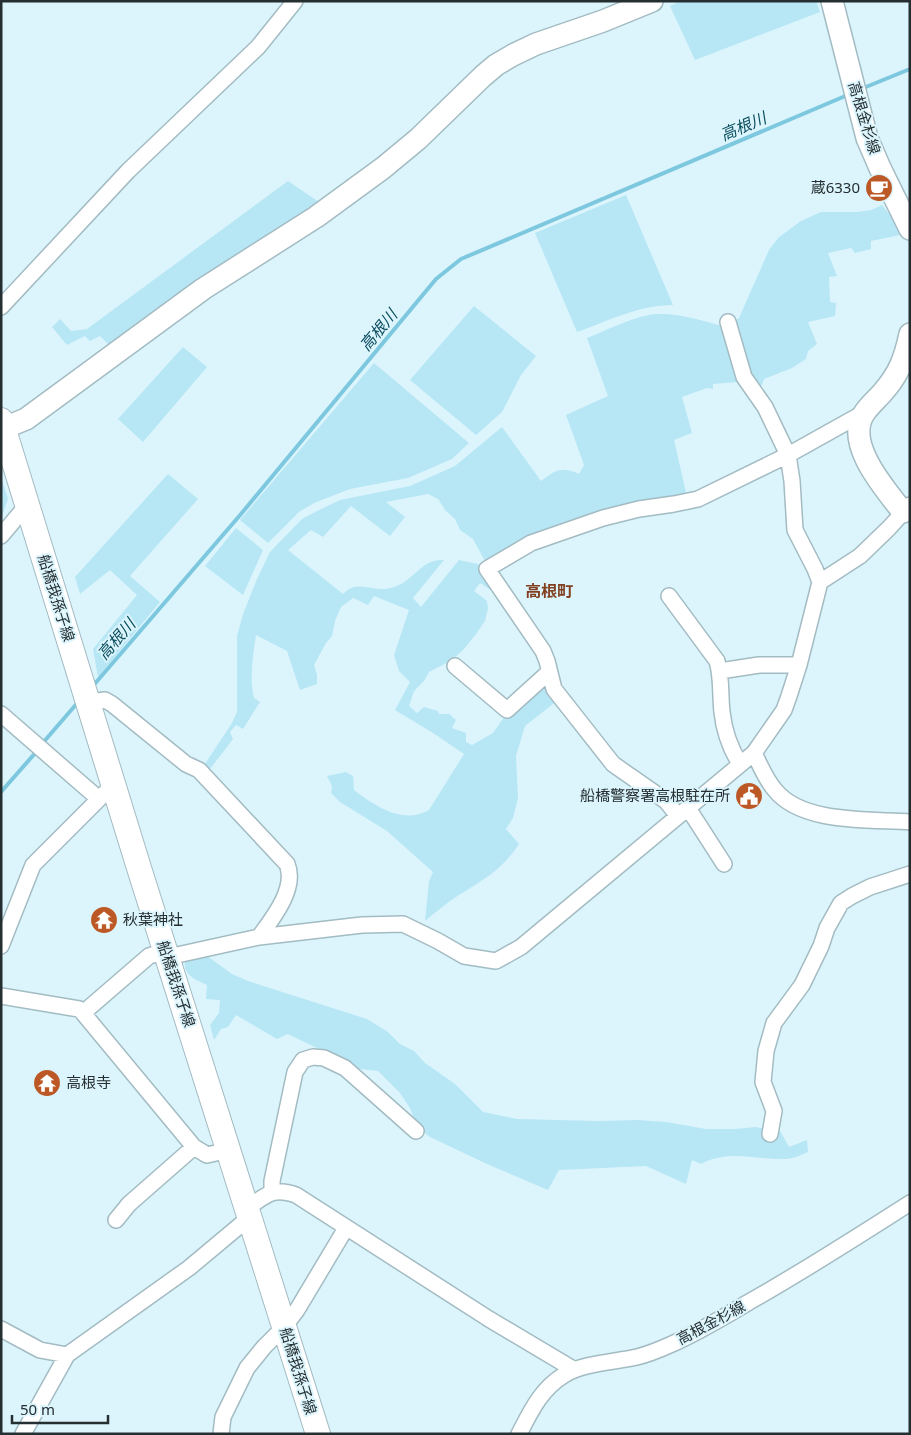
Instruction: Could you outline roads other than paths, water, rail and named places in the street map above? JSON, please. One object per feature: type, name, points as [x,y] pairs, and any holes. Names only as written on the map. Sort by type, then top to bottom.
[{"type":"main road","name":"船橋我孫子線","points":[[2,424],[88,702],[106,791],[167,954],[318,1434]]},
{"type":"street","points":[[1,306],[128,171],[258,47],[295,1]]},
{"type":"street","points":[[2,424],[26,419],[203,289],[316,217],[418,139],[483,76],[504,60],[536,44],[603,21],[652,1]]},
{"type":"street","name":"高根金杉線","points":[[832,1],[867,138],[880,168],[908,220]]},
{"type":"street","points":[[83,1012],[149,956],[259,937],[362,925],[402,924],[464,956],[496,961],[521,947],[754,754],[784,710],[799,665],[820,582],[795,530],[792,481],[788,455],[765,407],[744,377],[728,322]]},
{"type":"street","points":[[820,582],[860,556],[908,511],[883,487],[861,449],[858,432],[861,418],[865,412],[893,381],[905,359],[909,344]]},
{"type":"street","points":[[724,864],[683,812],[614,764],[554,689],[543,651],[487,569],[532,543],[603,518],[638,508],[698,499],[788,455],[865,412]]},
{"type":"street","points":[[1,536],[27,505]]},
{"type":"street","points":[[669,596],[717,661],[720,671],[722,713],[726,738],[740,764]]},
{"type":"street","points":[[720,671],[759,665],[799,665]]},
{"type":"street","points":[[455,666],[508,710],[549,672]]},
{"type":"street","points":[[88,702],[105,700],[112,704],[186,764],[199,770],[287,864],[291,873],[290,882],[272,919],[259,937]]},
{"type":"street","points":[[1,714],[40,747],[106,791],[33,865],[1,946]]},
{"type":"street","points":[[754,754],[774,790],[784,800],[800,809],[826,817],[910,822]]},
{"type":"street","points":[[770,1134],[774,1111],[763,1082],[766,1051],[774,1023],[802,985],[821,946],[827,928],[841,903],[870,887],[910,874]]},
{"type":"street","points":[[1,996],[79,1009],[194,1148],[207,1155],[228,1150]]},
{"type":"street","points":[[272,1192],[272,1181],[295,1072],[303,1060],[313,1057],[324,1058],[345,1068],[416,1131]]},
{"type":"street","points":[[116,1220],[129,1204],[194,1148]]},
{"type":"street","points":[[23,1434],[67,1355],[189,1268],[272,1192],[285,1192],[296,1195],[573,1369]]},
{"type":"street","name":"高根金杉線","points":[[519,1434],[532,1407],[561,1376],[573,1369],[639,1357],[673,1344],[774,1288],[910,1203]]},
{"type":"street","points":[[221,1434],[223,1417],[247,1368],[297,1310],[346,1228]]},
{"type":"street","points":[[1,1329],[40,1350],[67,1355]]},
{"type":"waterway","name":"高根川","points":[[861,89],[910,69]]},
{"type":"waterway","name":"高根川","points":[[92,687],[241,514],[436,279],[461,259],[850,94]]},
{"type":"waterway","name":"高根川","points":[[41,745],[79,701]]},
{"type":"waterway","name":"高根川","points":[[1,792],[37,751]]},
{"type":"place","name":"蔵6330","points":[[879,188]]},
{"type":"place","name":"船橋警察署高根駐在所","points":[[749,796]]},
{"type":"place","name":"秋葉神社","points":[[104,920]]},
{"type":"place","name":"高根寺","points":[[47,1083]]},
{"type":"district","name":"高根町","points":[[549,591]]}]
